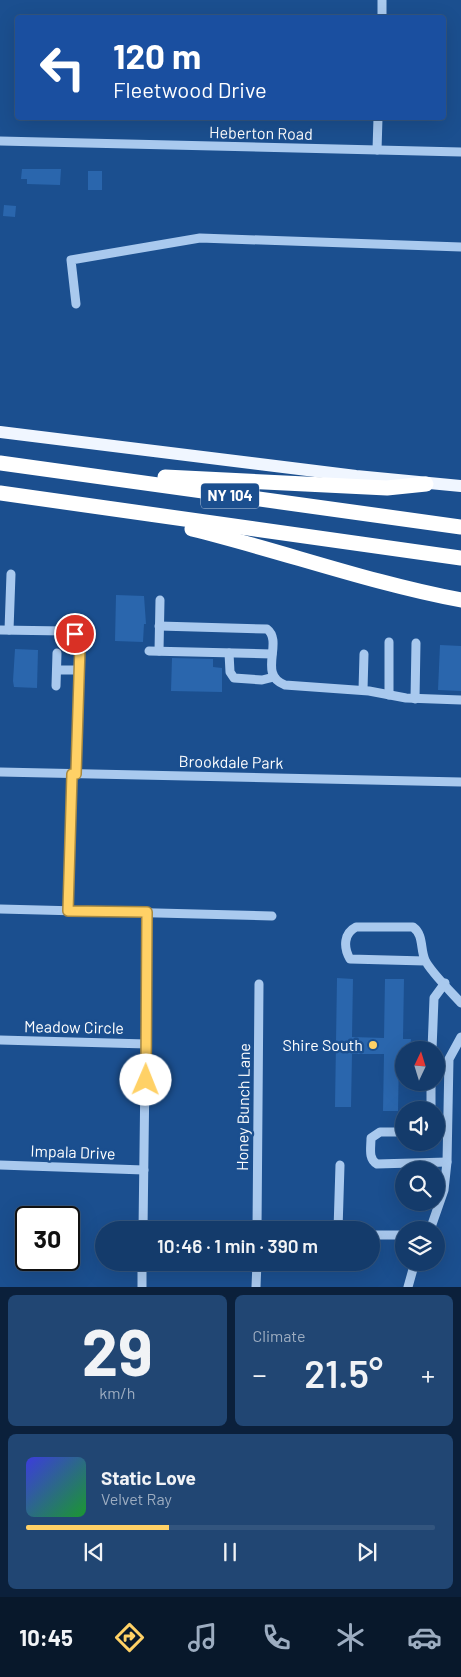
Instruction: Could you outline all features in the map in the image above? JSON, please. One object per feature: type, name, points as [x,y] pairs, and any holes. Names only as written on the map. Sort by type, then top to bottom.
[{"type":"highway","name":"NY 104","points":[[0,463],[461,527]]},
{"type":"highway","points":[[18,465],[223,481],[387,488],[426,484]]},
{"type":"highway","name":"NY 104","points":[[0,493],[461,558]]},
{"type":"highway","points":[[96,507],[257,546],[384,584],[461,600]]},
{"type":"main road","points":[[0,432],[426,484],[461,486]]},
{"type":"street","points":[[382,0],[382,15]]},
{"type":"street","points":[[377,150],[378,120]]},
{"type":"street","name":"Heberton Road","points":[[0,142],[461,152]]},
{"type":"street","points":[[76,304],[71,260],[173,241],[200,238],[461,247]]},
{"type":"street","points":[[11,574],[5,630],[72,633],[79,639],[80,670],[68,911]]},
{"type":"street","points":[[160,600],[159,626],[154,651],[272,654]]},
{"type":"street","points":[[159,626],[264,628],[271,634],[274,677],[279,683],[290,686],[363,690],[415,699],[461,700]]},
{"type":"street","points":[[388,695],[390,642]]},
{"type":"street","points":[[415,699],[416,643]]},
{"type":"street","points":[[56,686],[57,653]]},
{"type":"street","points":[[230,653],[230,672],[234,678],[262,680],[274,677]]},
{"type":"street","points":[[363,690],[364,654]]},
{"type":"street","points":[[57,670],[80,670]]},
{"type":"street","name":"Brookdale Park","points":[[0,772],[461,782]]},
{"type":"street","points":[[0,909],[272,916]]},
{"type":"street","points":[[143,1221],[147,1044],[147,912]]},
{"type":"street","points":[[425,961],[350,959],[346,952],[346,937],[349,930],[356,926],[413,927],[418,931],[425,961],[461,1003]]},
{"type":"street","points":[[432,1041],[434,998],[444,983]]},
{"type":"street","name":"Honey Bunch Lane","points":[[257,1221],[259,984]]},
{"type":"street","points":[[433,1221],[444,1190],[447,1162],[449,1059],[461,1037]]},
{"type":"street","name":"Meadow Circle","points":[[0,1040],[147,1044]]},
{"type":"street","points":[[395,1132],[380,1132],[371,1138],[370,1156],[372,1161],[377,1164],[447,1162]]},
{"type":"street","name":"Impala Drive","points":[[0,1165],[144,1170]]},
{"type":"street","points":[[338,1221],[340,1165]]},
{"type":"street","points":[[380,1235],[395,1235]]},
{"type":"street","points":[[142,1271],[142,1287]]},
{"type":"street","points":[[256,1287],[257,1271]]},
{"type":"street","points":[[408,1287],[413,1271]]},
{"type":"building","points":[[22,169],[61,169],[60,185],[27,184],[27,179],[21,179]]},
{"type":"building","points":[[88,171],[102,171],[102,190],[88,190]]},
{"type":"building","points":[[4,205],[16,206],[15,217],[3,216]]},
{"type":"building","points":[[116,595],[144,596],[146,624],[144,624],[143,642],[115,641]]},
{"type":"building","points":[[440,645],[461,646],[461,691],[438,690]]},
{"type":"building","points":[[15,649],[38,650],[37,688],[14,687]]},
{"type":"building","points":[[172,658],[213,659],[213,667],[222,668],[222,692],[171,691]]},
{"type":"building","name":"Shire South","points":[[337,978],[353,979],[352,1037],[384,1038],[385,979],[404,979],[403,1039],[411,1039],[411,1041],[395,1041],[395,1091],[398,1091],[398,1101],[395,1101],[395,1111],[383,1111],[384,1054],[352,1054],[351,1107],[335,1107]]},
{"type":"place","name":"Shire South","points":[[373,1045]]},
{"type":"route","points":[[75,634],[80,642],[80,670],[76,774],[72,774],[68,911],[147,912],[146,1080]]}]
